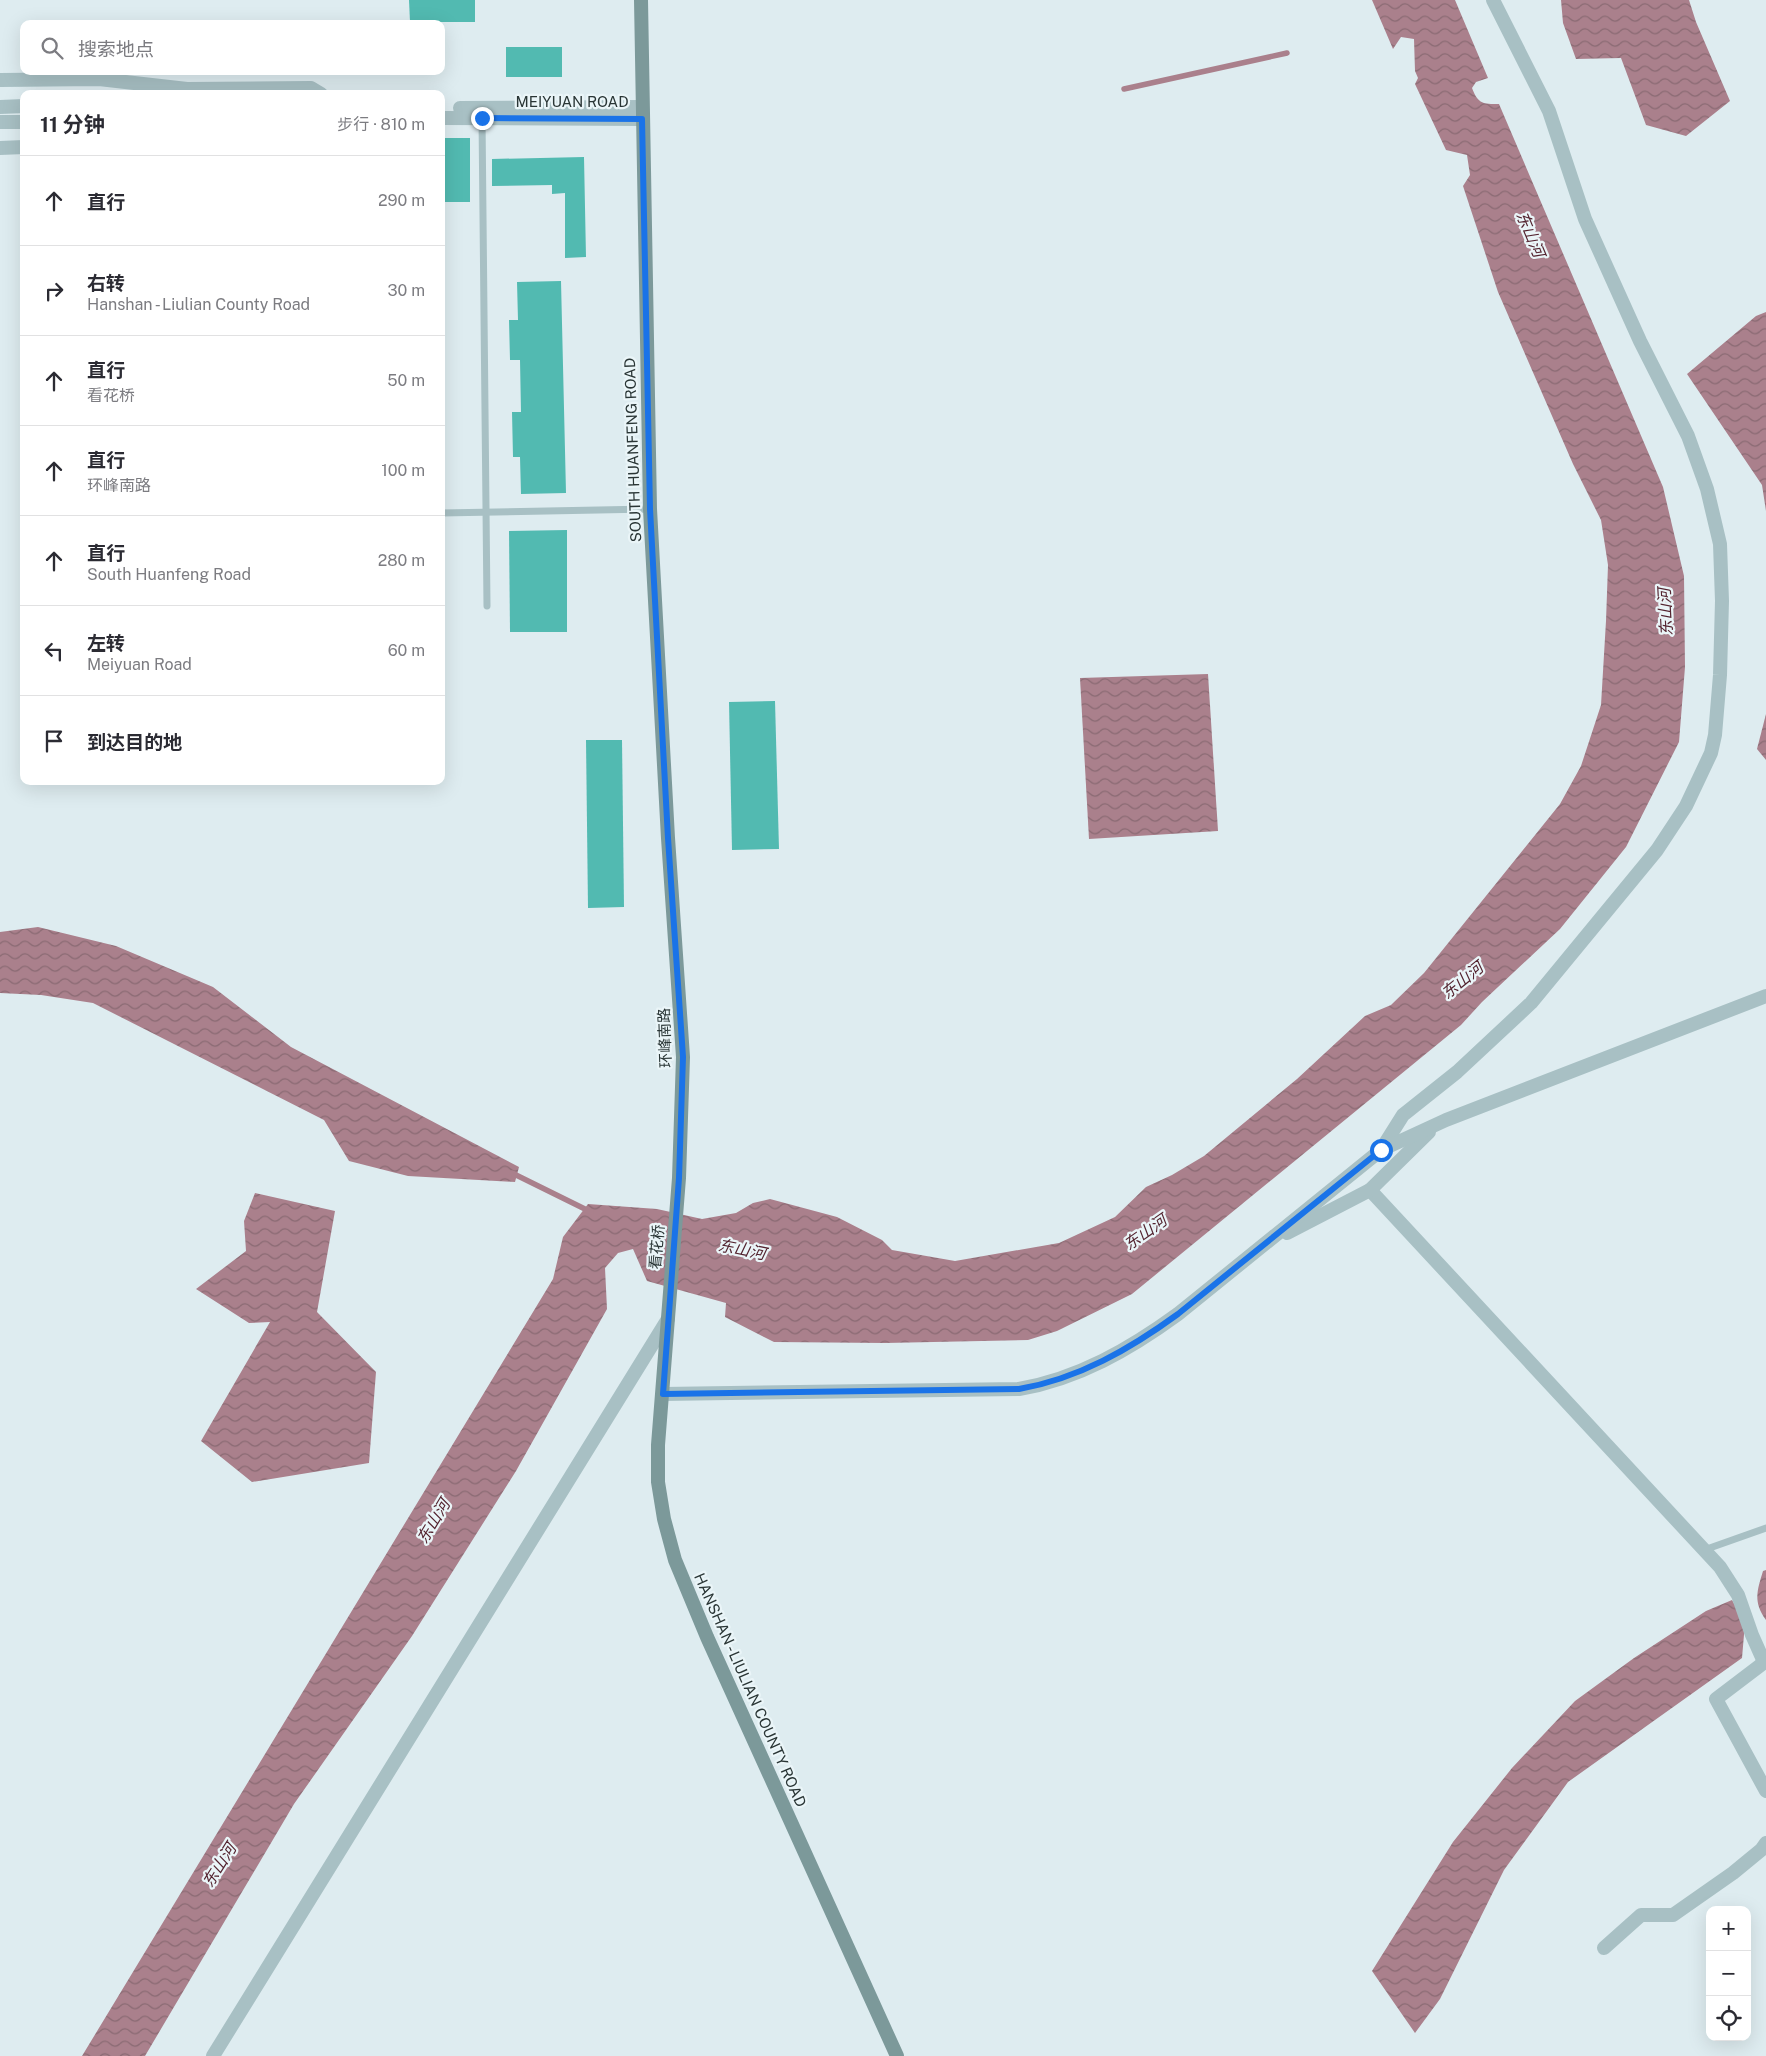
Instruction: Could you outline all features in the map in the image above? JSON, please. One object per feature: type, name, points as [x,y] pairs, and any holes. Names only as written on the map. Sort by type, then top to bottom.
[{"type":"main road","name":"SOUTH HUANFENG ROAD","points":[[641,0],[650,509],[668,838],[683,1057],[679,1178]]},
{"type":"main road","name":"看花桥","points":[[668,1318],[679,1178]]},
{"type":"main road","name":"HANSHAN - LIULIAN COUNTY ROAD","points":[[668,1318],[658,1445],[658,1482],[664,1519],[675,1560],[707,1637],[897,2056]]},
{"type":"street","points":[[1381,1150],[1403,1115],[1457,1072],[1531,1003],[1657,850],[1686,806],[1711,753],[1715,735],[1720,675],[1722,601],[1720,544],[1707,488],[1688,436],[1640,341],[1584,219],[1549,111],[1493,0]]},
{"type":"street","points":[[0,80],[98,79],[187,89],[310,88],[314,90]]},
{"type":"street","points":[[0,106],[20,106]]},
{"type":"street","name":"MEIYUAN ROAD","points":[[445,108],[642,113]]},
{"type":"street","name":"MEIYUAN ROAD","points":[[445,118],[642,113]]},
{"type":"street","points":[[0,122],[20,122]]},
{"type":"street","points":[[0,148],[20,147]]},
{"type":"street","points":[[663,1394],[1019,1389],[1047,1384],[1078,1373],[1117,1354],[1178,1314],[1381,1150],[1437,1124],[1766,996]]},
{"type":"street","points":[[1262,1247],[1370,1190],[1437,1124]]},
{"type":"street","points":[[1370,1190],[1720,1567],[1738,1595],[1752,1634],[1765,1661],[1716,1699],[1766,1791]]},
{"type":"street","points":[[213,2056],[668,1318]]},
{"type":"street","points":[[1604,1948],[1641,1915],[1673,1915],[1733,1874],[1761,1850],[1766,1843]]},
{"type":"lane","points":[[482,118],[487,606]]},
{"type":"lane","points":[[445,513],[650,509]]},
{"type":"lane","points":[[1704,1550],[1766,1528]]},
{"type":"water","name":"东山河","points":[[1372,0],[1455,0],[1488,78],[1476,82],[1472,88],[1474,93],[1482,102],[1499,104],[1663,487],[1684,576],[1685,667],[1679,742],[1626,847],[1560,929],[1482,1002],[1461,1025],[1132,1294],[1057,1331],[1028,1340],[885,1343],[774,1342],[725,1317],[726,1303],[647,1281],[633,1249],[618,1253],[605,1268],[607,1309],[516,1471],[412,1636],[294,1804],[145,2056],[82,2056],[553,1279],[563,1237],[588,1204],[657,1209],[702,1219],[736,1213],[753,1203],[770,1199],[837,1217],[882,1240],[892,1250],[955,1261],[1059,1243],[1115,1217],[1146,1187],[1172,1175],[1204,1156],[1297,1079],[1365,1016],[1391,1005],[1424,973],[1560,804],[1581,766],[1601,705],[1608,565],[1601,520],[1573,464],[1498,292],[1463,186],[1470,175],[1467,155],[1446,150],[1415,84],[1418,78],[1415,71],[1414,39],[1401,37],[1393,49]]},
{"type":"water","points":[[1561,0],[1689,0],[1696,22],[1730,101],[1686,136],[1646,125],[1621,58],[1576,59],[1563,23]]},
{"type":"water","points":[[1766,312],[1766,511],[1762,485],[1687,374],[1756,316]]},
{"type":"water","points":[[1208,674],[1218,831],[1089,839],[1080,678]]},
{"type":"water","points":[[1766,714],[1766,760],[1757,749]]},
{"type":"water","points":[[38,927],[116,946],[213,987],[291,1047],[519,1167],[515,1182],[408,1176],[349,1161],[324,1120],[93,1003],[41,995],[0,993],[0,932]]},
{"type":"water","points":[[255,1193],[335,1211],[317,1312],[376,1372],[369,1463],[252,1482],[201,1441],[270,1322],[249,1323],[196,1289],[246,1251],[244,1221]]},
{"type":"water","points":[[1766,1570],[1766,1620],[1759,1608],[1757,1596],[1763,1571]]},
{"type":"water","points":[[1732,1600],[1745,1623],[1742,1658],[1568,1782],[1504,1870],[1440,1999],[1415,2033],[1372,1971],[1453,1842],[1512,1768],[1575,1701],[1634,1658],[1706,1611]]},
{"type":"building","points":[[409,0],[475,0],[475,22],[410,20]]},
{"type":"building","points":[[506,47],[562,47],[562,77],[506,77]]},
{"type":"building","points":[[445,138],[470,138],[470,202],[445,202]]},
{"type":"building","points":[[584,157],[586,257],[565,258],[565,193],[552,194],[552,185],[492,186],[492,159]]},
{"type":"building","points":[[561,281],[566,493],[521,494],[520,457],[513,457],[512,412],[521,412],[520,360],[510,360],[509,320],[518,320],[517,282]]},
{"type":"building","points":[[567,530],[567,632],[510,632],[509,531]]},
{"type":"building","points":[[775,701],[779,849],[732,850],[729,702]]},
{"type":"building","points":[[586,740],[622,740],[624,907],[588,908]]},
{"type":"waterway","points":[[1124,89],[1287,53]]},
{"type":"waterway","points":[[512,1173],[591,1212]]},
{"type":"route","points":[[482,118],[642,119],[650,509],[668,838],[674,898],[683,1057],[679,1178],[663,1394],[1019,1389],[1047,1384],[1078,1373],[1117,1354],[1150,1334],[1178,1314],[1381,1150]]}]
